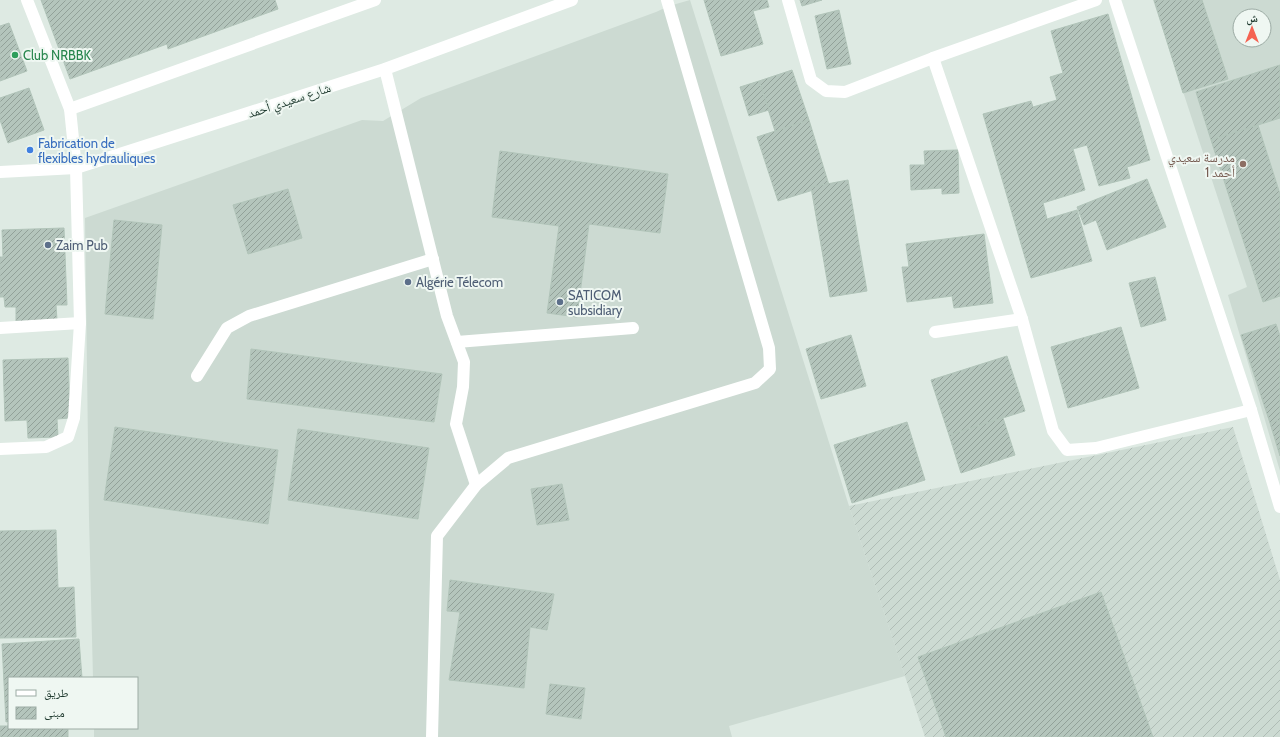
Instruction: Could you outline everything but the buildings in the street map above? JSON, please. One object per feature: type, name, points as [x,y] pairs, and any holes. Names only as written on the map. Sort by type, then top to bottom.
[{"type":"street","points":[[0,449],[46,447],[68,437],[74,418],[80,323],[76,168],[70,109],[27,0]]},
{"type":"street","points":[[70,109],[375,0]]},
{"type":"street","name":"شارع سعيدي أحمد","points":[[0,172],[76,168],[385,69],[572,0]]},
{"type":"street","points":[[432,737],[437,536],[476,484],[508,458],[756,383],[770,369],[769,348],[667,0]]},
{"type":"street","points":[[788,0],[811,80],[826,91],[845,92],[933,58],[1096,0]]},
{"type":"street","points":[[1114,0],[1250,410],[1280,507]]},
{"type":"street","points":[[933,58],[1022,319],[1053,431],[1067,450],[1096,448],[1250,410]]},
{"type":"street","points":[[385,69],[447,316],[464,362],[463,387],[456,424],[476,484]]},
{"type":"street","points":[[197,376],[227,328],[249,316],[433,259]]},
{"type":"street","points":[[935,332],[1022,319]]},
{"type":"street","points":[[0,328],[80,323]]},
{"type":"street","points":[[457,342],[633,328]]},
{"type":"shaded area","points":[[690,0],[849,506],[905,676],[729,726],[732,737],[94,737],[94,729],[138,729],[138,677],[93,677],[89,518],[85,218],[362,120],[383,121],[421,98],[669,6]]},
{"type":"shaded area","name":"مدرسة سعيدي أحمد 1","points":[[1153,0],[1280,0],[1280,471],[1228,295],[1247,287]]},
{"type":"shaded area","points":[[1233,427],[1280,580],[1280,737],[925,737],[849,506]]},
{"type":"place","name":"Club NRBBK","points":[[15,55]]},
{"type":"place","name":"Fabrication de flexibles hydrauliques","points":[[30,150]]},
{"type":"place","name":"مدرسة سعيدي أحمد 1","points":[[1243,164]]},
{"type":"place","name":"Zaim Pub","points":[[48,245]]},
{"type":"place","name":"Algérie Télecom","points":[[408,282]]},
{"type":"place","name":"SATICOM subsidiary","points":[[560,302]]}]
